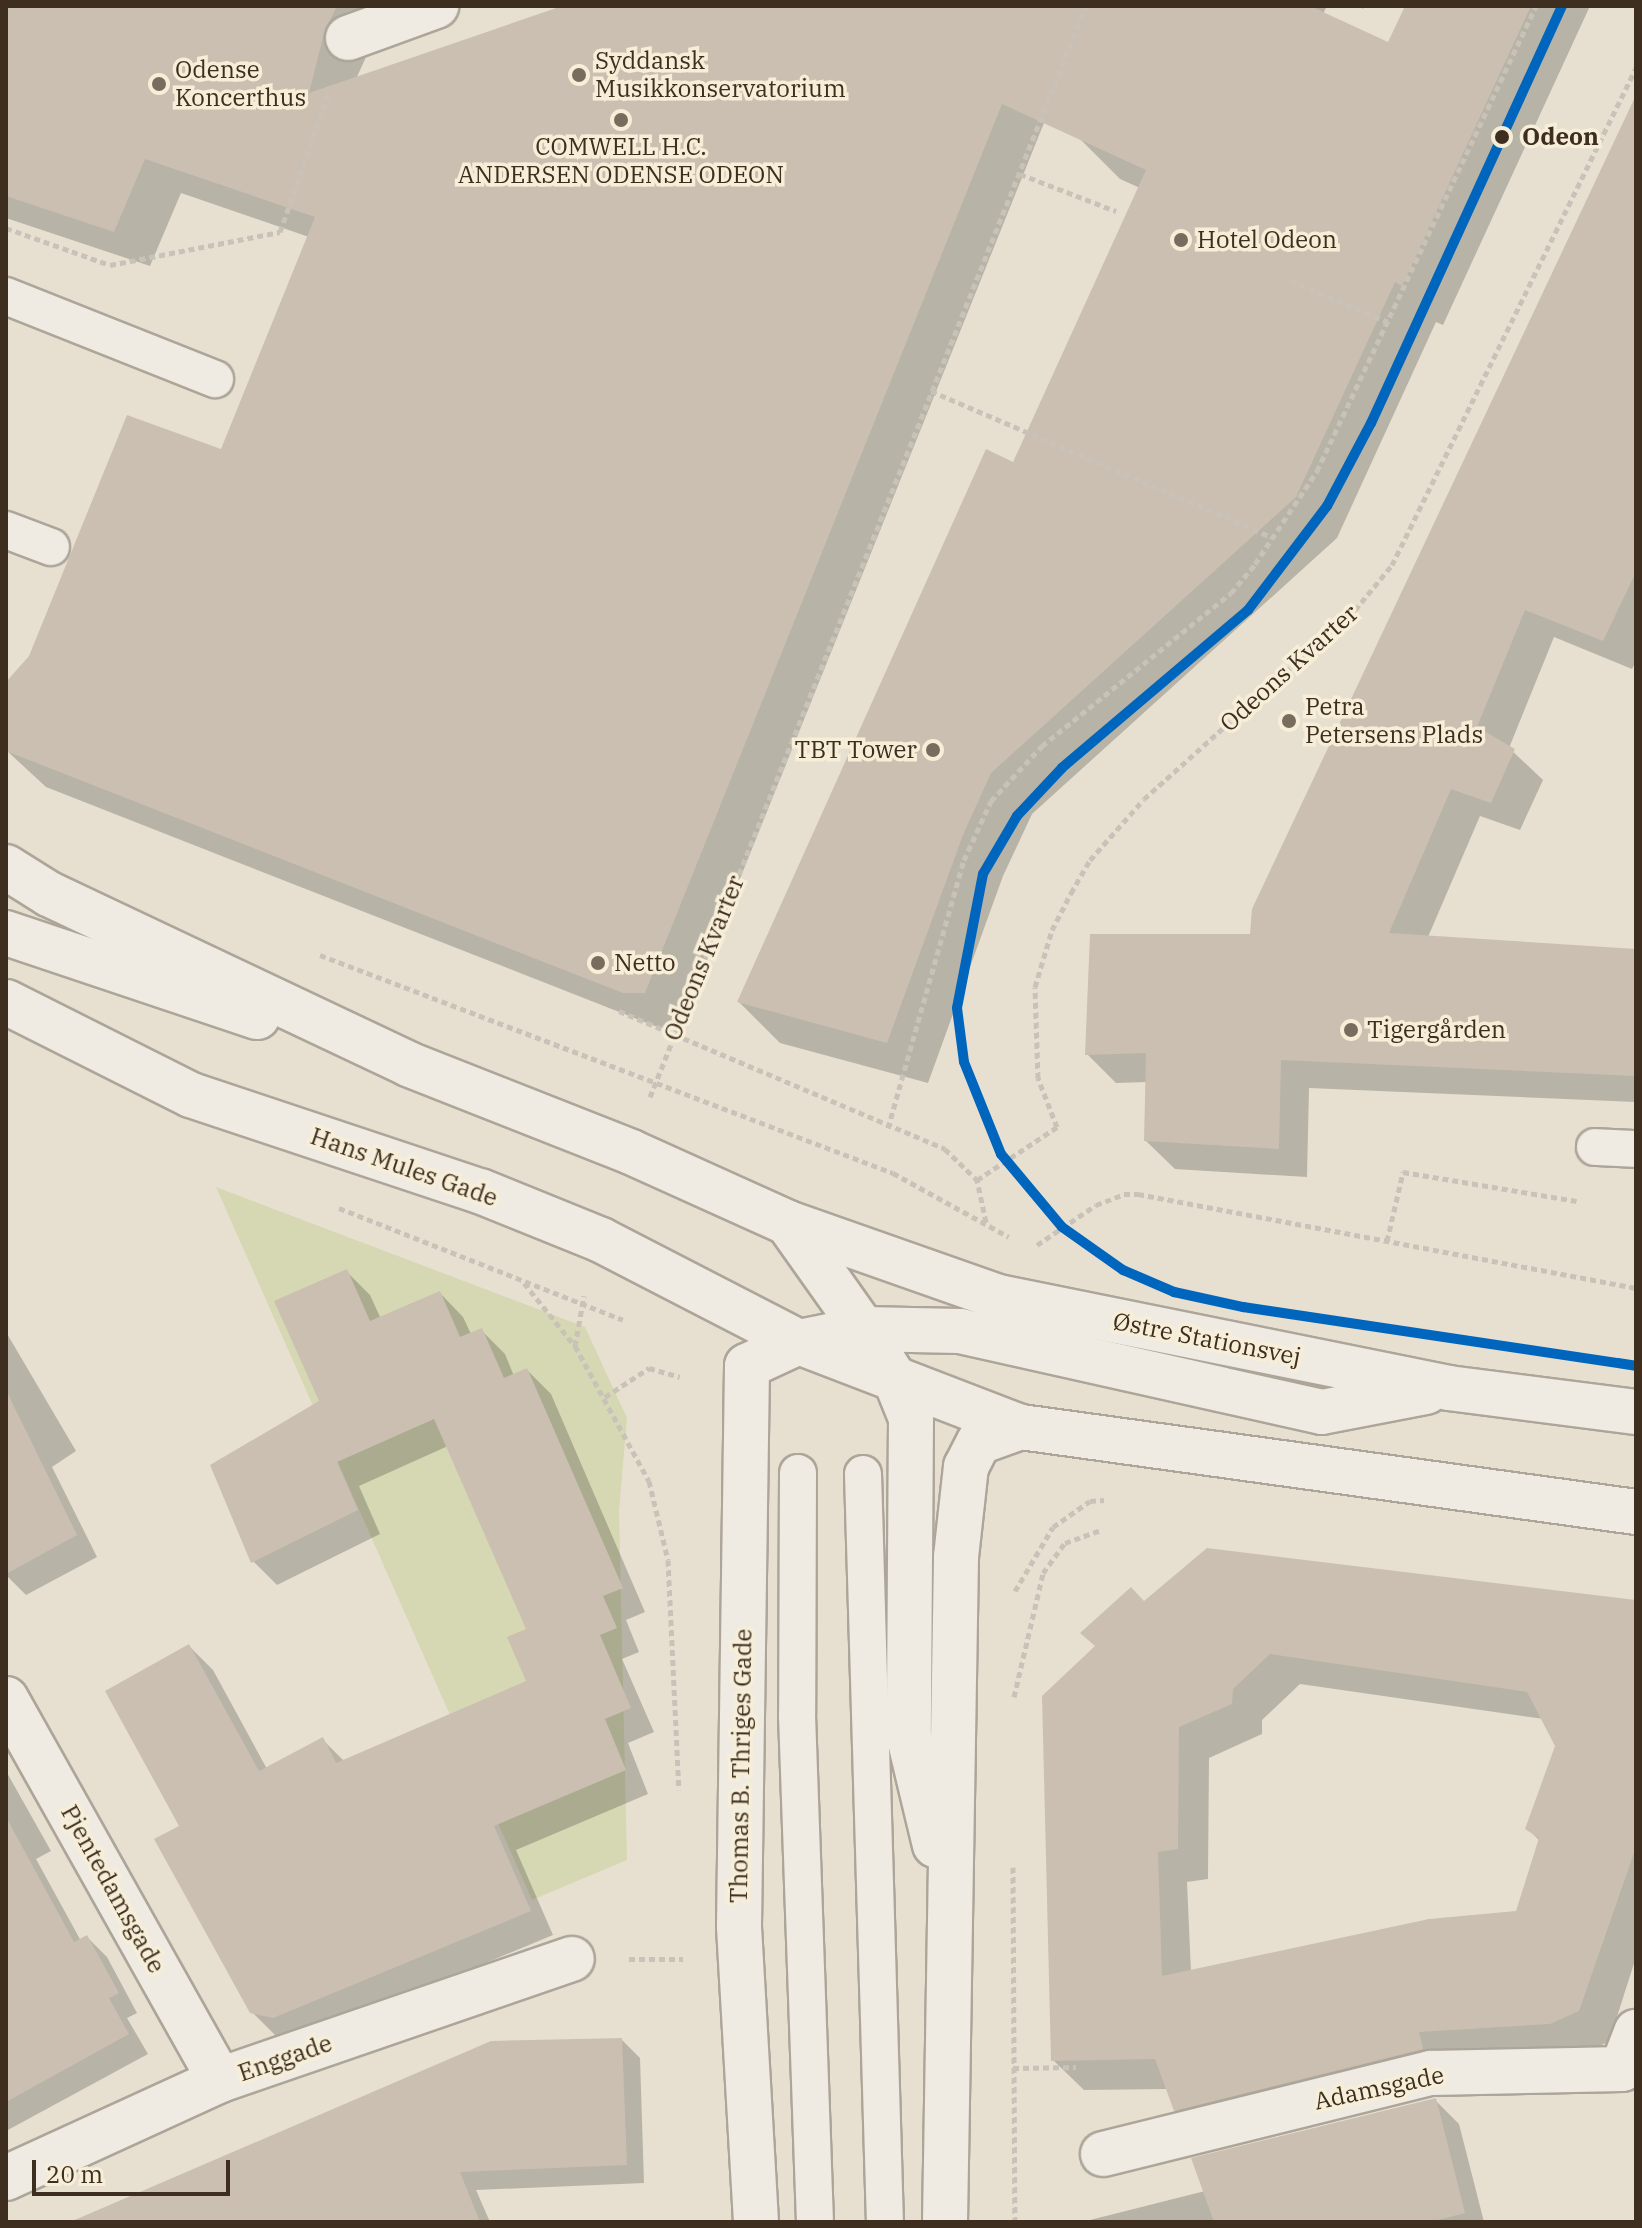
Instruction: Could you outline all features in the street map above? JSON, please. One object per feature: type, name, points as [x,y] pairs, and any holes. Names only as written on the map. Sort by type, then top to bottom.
[{"type":"street","points":[[354,22],[436,6]]},
{"type":"street","points":[[6,867],[49,894],[408,1064],[631,1152],[788,1223],[896,1381],[911,1418],[909,1737],[949,1904]]},
{"type":"street","points":[[6,933],[141,981],[408,1064]]},
{"type":"street","name":"Hans Mules Gade","points":[[6,1002],[191,1095],[480,1191],[601,1240],[799,1342]]},
{"type":"street","name":"Østre Stationsvej","points":[[788,1223],[998,1297],[1449,1388],[1636,1412]]},
{"type":"street","points":[[799,1342],[863,1329],[960,1331],[1322,1412],[1449,1388]]},
{"type":"street","points":[[799,1342],[1021,1427],[1636,1512]]},
{"type":"street","name":"Thomas B. Thriges Gade","points":[[756,2222],[739,1926],[743,1400],[747,1366],[799,1342]]},
{"type":"street","points":[[945,2222],[956,1557],[966,1467],[979,1442],[1021,1427]]},
{"type":"street","name":"Pjentedamsgade","points":[[6,1699],[220,2080]]},
{"type":"street","name":"Enggade","points":[[6,2178],[220,2080],[572,1959]]},
{"type":"street","name":"Adamsgade","points":[[1103,2154],[1431,2073],[1622,2069],[1636,2032]]},
{"type":"lane","points":[[6,296],[215,379]]},
{"type":"lane","points":[[6,530],[51,547]]},
{"type":"lane","points":[[1595,1147],[1636,1149]]},
{"type":"lane","points":[[798,1473],[797,1715],[815,2222]]},
{"type":"lane","points":[[863,1474],[885,2222]]},
{"type":"path","name":"Odeons Kvarter","points":[[656,1080],[1086,6]]},
{"type":"path","points":[[888,1128],[964,860],[991,801],[1042,746],[1231,593],[1272,537],[1317,471],[1536,6]]},
{"type":"path","points":[[6,228],[110,265],[280,232],[354,22]]},
{"type":"path","name":"Odeons Kvarter","points":[[977,1180],[1055,1133],[1038,1078],[1035,987],[1052,930],[1090,860],[1144,799],[1355,610],[1392,565],[1636,68]]},
{"type":"path","points":[[1020,174],[1116,211]]},
{"type":"path","points":[[1291,281],[1388,322]]},
{"type":"path","points":[[931,391],[1272,537]]},
{"type":"path","points":[[313,952],[656,1080],[893,1173],[986,1222],[1022,1245],[1035,1246],[1096,1205],[1124,1194],[1138,1194],[1636,1288]]},
{"type":"path","points":[[619,1011],[888,1128],[945,1149],[977,1180],[986,1222]]},
{"type":"path","points":[[1387,1241],[1403,1172],[1578,1201],[1595,1147]]},
{"type":"path","points":[[575,1346],[581,1306],[522,1281],[575,1346],[649,1481],[668,1560],[680,1800]]},
{"type":"path","points":[[605,1397],[649,1368],[680,1377]]},
{"type":"path","points":[[1012,1597],[1053,1527],[1090,1501],[1118,1500]]},
{"type":"path","points":[[1011,1709],[1043,1573],[1065,1543],[1100,1530]]},
{"type":"path","points":[[1012,1850],[1015,2222]]},
{"type":"path","points":[[687,1943],[688,1959]]},
{"type":"path","points":[[1050,2067],[1076,2067]]},
{"type":"green space","points":[[216,1187],[585,1327],[627,1418],[619,1511],[627,1860],[532,1900]]},
{"type":"building","points":[[6,6],[337,6],[324,33],[309,93],[562,6],[1310,6],[1388,42],[1405,6],[1531,6],[1402,286],[1395,282],[1296,497],[991,773],[963,835],[887,1043],[737,1002],[986,449],[1013,462],[1146,170],[1002,104],[645,993],[623,993],[6,751],[6,682],[29,656],[127,415],[221,449],[315,217],[145,159],[114,232],[6,196]]},
{"type":"building","points":[[1636,95],[1636,572],[1603,641],[1525,610],[1477,727],[1515,749],[1491,803],[1451,789],[1389,933],[1636,949],[1636,1076],[1281,1060],[1279,1149],[1144,1141],[1146,1053],[1085,1055],[1090,934],[1250,934],[1252,909]]},
{"type":"building","points":[[347,1269],[370,1321],[440,1291],[460,1337],[482,1328],[504,1378],[527,1368],[623,1588],[603,1596],[617,1628],[600,1635],[631,1708],[605,1719],[626,1770],[494,1826],[531,1911],[273,2018],[250,2013],[154,1839],[179,1826],[105,1691],[189,1644],[259,1771],[323,1737],[336,1763],[526,1681],[507,1637],[526,1629],[434,1419],[337,1462],[358,1510],[251,1563],[210,1465],[319,1401],[274,1301]]},
{"type":"building","points":[[6,1390],[77,1535],[6,1574]]},
{"type":"building","points":[[1207,1548],[1636,1600],[1636,1847],[1579,2011],[1550,2024],[1419,2032],[1423,2049],[1174,2111],[1155,2059],[1051,2061],[1042,1696],[1095,1646],[1080,1633],[1131,1587],[1144,1601]],"holes":[[[1270,1654],[1527,1692],[1555,1746],[1525,1829],[1539,1838],[1516,1911],[1429,1919],[1162,1976],[1158,1852],[1178,1849],[1179,1727],[1232,1704],[1233,1689]]]},
{"type":"building","points":[[6,1817],[74,1942],[87,1935],[119,1993],[109,1998],[129,2034],[6,2102]]},
{"type":"building","points":[[622,2038],[627,2165],[460,2172],[480,2222],[70,2222],[491,2041]]},
{"type":"building","points":[[1436,2098],[1465,2213],[1430,2222],[1214,2222],[1191,2158]]},
{"type":"transit line","points":[[1562,6],[1371,423],[1327,506],[1248,610],[1062,768],[1017,816],[983,874],[957,1008],[964,1062],[1001,1154],[1062,1227],[1123,1270],[1174,1292],[1243,1307],[1636,1366]]},
{"type":"place","name":"Syddansk Musikkonservatorium","points":[[579,75]]},
{"type":"place","name":"Odense Koncerthus","points":[[159,84]]},
{"type":"place","name":"COMWELL H.C. ANDERSEN ODENSE ODEON","points":[[621,120]]},
{"type":"place","name":"Odeon","points":[[1502,137]]},
{"type":"place","name":"Hotel Odeon","points":[[1181,240]]},
{"type":"place","name":"Petra Petersens Plads","points":[[1289,721]]},
{"type":"place","name":"TBT Tower","points":[[933,750]]},
{"type":"place","name":"Netto","points":[[598,963]]},
{"type":"place","name":"Tigergården","points":[[1351,1030]]}]
